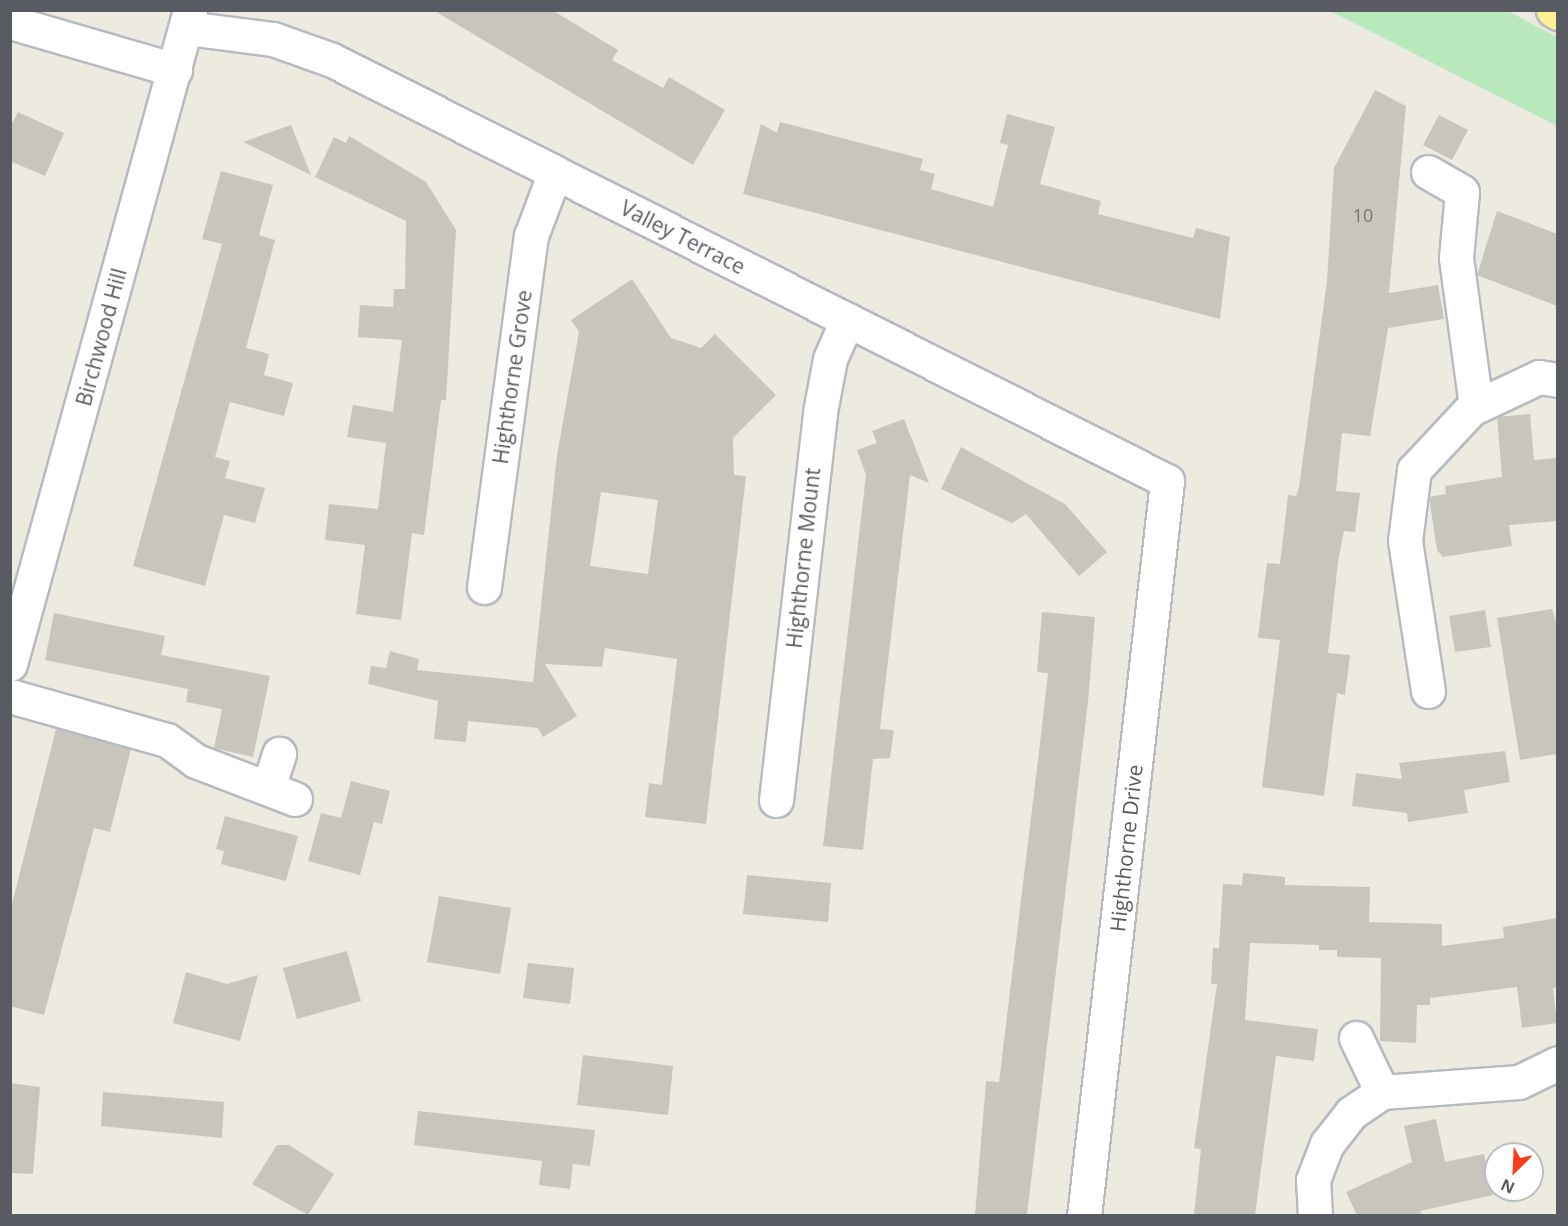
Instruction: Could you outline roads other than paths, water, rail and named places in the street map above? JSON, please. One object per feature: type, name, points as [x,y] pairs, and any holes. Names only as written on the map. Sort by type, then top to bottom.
[{"type":"highway","points":[[1553,10],[1557,13]]},
{"type":"street","name":"Birchwood Hill","points":[[10,664],[189,19]]},
{"type":"street","name":"Valley Terrace","points":[[189,19],[273,39],[332,60],[1167,480]]},
{"type":"street","points":[[10,22],[175,70]]},
{"type":"street","name":"Highthorne Grove","points":[[484,587],[531,236],[555,172]]},
{"type":"street","points":[[1428,172],[1462,192],[1456,258],[1476,406]]},
{"type":"street","name":"Highthorne Mount","points":[[776,800],[820,411],[830,359],[847,320]]},
{"type":"street","points":[[1428,691],[1405,541],[1406,504],[1414,470],[1436,441],[1476,406],[1539,377],[1557,380]]},
{"type":"street","name":"Highthorne Drive","points":[[1084,1215],[1167,480]]},
{"type":"street","points":[[10,696],[167,740],[196,761],[281,794],[279,754]]},
{"type":"street","points":[[1356,1038],[1382,1092]]},
{"type":"street","points":[[1315,1215],[1313,1180],[1327,1144],[1351,1113],[1382,1092],[1519,1082],[1557,1063]]}]
